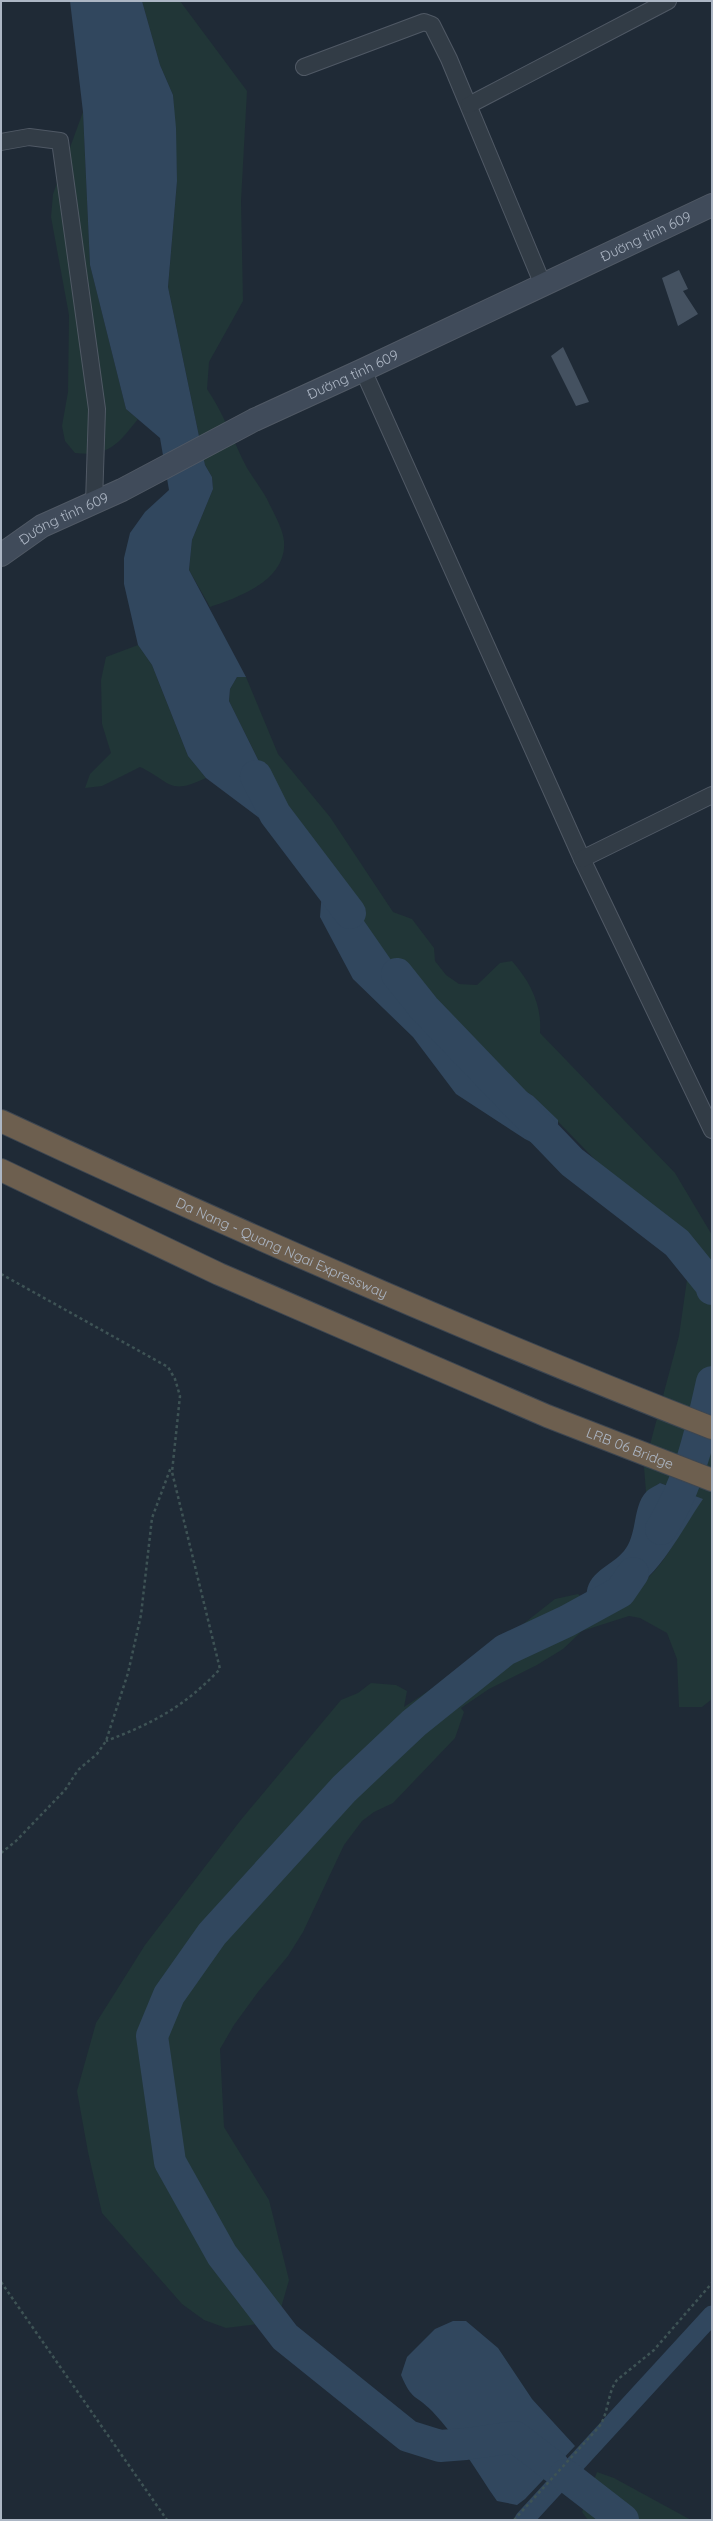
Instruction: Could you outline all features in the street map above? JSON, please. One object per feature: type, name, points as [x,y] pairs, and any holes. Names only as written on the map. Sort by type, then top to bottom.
[{"type":"highway","points":[[1,1110],[136,1184]]},
{"type":"highway","name":"Da Nang - Quang Ngai Expressway","points":[[1,1121],[136,1184],[565,1370],[712,1428]]},
{"type":"highway","points":[[1,1170],[119,1226]]},
{"type":"highway","points":[[1,1176],[119,1226]]},
{"type":"highway","name":"LRB 06 Bridge","points":[[119,1226],[219,1274],[547,1416],[712,1480]]},
{"type":"main road","name":"Đường tỉnh 609","points":[[1,555],[42,526],[122,490],[254,420],[712,205]]},
{"type":"street","points":[[468,105],[668,1]]},
{"type":"street","points":[[304,67],[428,23],[435,29],[544,285]]},
{"type":"street","points":[[1,142],[29,137],[60,141],[97,409],[94,503]]},
{"type":"street","points":[[363,370],[582,859],[712,1130]]},
{"type":"street","points":[[582,859],[712,795]]},
{"type":"path","points":[[1,1274],[168,1367],[175,1379],[180,1396],[172,1464],[174,1482],[220,1669],[192,1697],[175,1709],[156,1720],[106,1741]]},
{"type":"path","points":[[1,1853],[16,1841],[65,1790],[78,1770],[97,1754],[106,1741],[128,1673],[141,1615],[152,1518],[172,1464]]},
{"type":"path","points":[[1,2282],[166,2520]]},
{"type":"path","points":[[514,2520],[599,2427],[605,2418],[613,2385],[617,2380],[654,2350],[712,2283]]},
{"type":"green space","points":[[142,1],[180,1],[247,91],[241,201],[243,301],[209,362],[207,389],[213,398],[247,468],[267,499],[280,525],[284,541],[283,555],[278,566],[270,576],[259,585],[235,598],[210,607],[189,570],[192,540],[213,489],[212,477],[205,465],[168,287],[177,181],[173,95],[160,65]]},
{"type":"green space","points":[[83,112],[90,265],[126,409],[138,419],[112,447],[105,451],[87,454],[75,453],[65,441],[62,426],[68,392],[69,315],[51,217],[53,194]]},
{"type":"green space","points":[[138,645],[152,665],[188,756],[206,778],[184,786],[171,785],[140,767],[102,786],[85,788],[90,774],[111,753],[102,724],[101,680],[106,657]]},
{"type":"green space","points":[[237,677],[246,677],[278,754],[330,817],[393,912],[412,919],[434,948],[435,961],[446,975],[459,984],[477,985],[500,963],[512,961],[525,978],[534,995],[539,1013],[540,1033],[675,1173],[712,1235],[712,1699],[702,1707],[679,1707],[677,1659],[667,1633],[640,1618],[629,1616],[582,1631],[563,1649],[537,1665],[489,1689],[461,1708],[464,1712],[455,1738],[393,1803],[374,1812],[362,1821],[344,1845],[303,1932],[288,1956],[258,1992],[234,2025],[220,2049],[224,2127],[269,2200],[289,2280],[279,2315],[273,2322],[226,2328],[204,2320],[182,2304],[102,2213],[88,2152],[77,2091],[96,2023],[145,1945],[240,1821],[341,1700],[358,1693],[371,1683],[396,1685],[407,1691],[404,1707],[489,1651],[555,1599],[578,1594],[587,1602],[607,1602],[626,1595],[642,1583],[657,1568],[681,1531],[696,1495],[660,1483],[646,1492],[644,1467],[679,1336],[687,1280],[677,1243],[705,1264],[614,1179],[533,1096],[448,1042],[278,800],[229,701],[230,689]]},
{"type":"green space","points":[[597,2472],[614,2478],[691,2520],[588,2520],[582,2512]]},
{"type":"water","points":[[70,1],[142,1],[160,65],[173,95],[176,128],[177,181],[168,287],[205,465],[212,477],[213,489],[192,540],[189,570],[246,677],[237,677],[230,689],[229,701],[278,800],[275,814],[262,820],[206,778],[188,756],[152,665],[138,645],[124,584],[124,558],[130,533],[145,512],[169,490],[160,438],[126,409],[90,265],[83,112]]},
{"type":"water","points":[[328,869],[448,1042],[533,1096],[558,1120],[558,1147],[547,1150],[525,1139],[456,1094],[413,1037],[353,979],[320,917],[323,878]]},
{"type":"water","points":[[660,1483],[703,1499],[669,1551],[642,1583],[625,1595],[607,1601],[587,1602],[587,1592],[593,1577],[618,1557],[628,1544],[642,1497],[648,1490]]},
{"type":"water","points":[[453,2321],[466,2321],[498,2348],[532,2399],[575,2446],[525,2499],[517,2505],[497,2501],[450,2432],[432,2411],[411,2393],[401,2375],[407,2357],[435,2329]]},
{"type":"building","points":[[679,270],[688,289],[683,291],[698,314],[678,326],[662,278]]},
{"type":"building","points":[[563,347],[589,402],[576,406],[551,356]]},
{"type":"waterway","points":[[256,776],[275,814],[350,913]]},
{"type":"waterway","points":[[397,974],[424,1008],[572,1162],[677,1243],[711,1285],[712,1289]]},
{"type":"waterway","points":[[661,1529],[671,1512],[687,1476],[712,1382]]},
{"type":"waterway","points":[[554,2467],[515,2437],[440,2446],[408,2436],[285,2337],[222,2255],[170,2162],[152,2036],[169,1995],[212,1934],[344,1789],[414,1723],[505,1650],[567,1621],[620,1592],[633,1573]]},
{"type":"waterway","points":[[524,2520],[712,2315]]},
{"type":"waterway","points":[[565,2475],[623,2520]]}]
